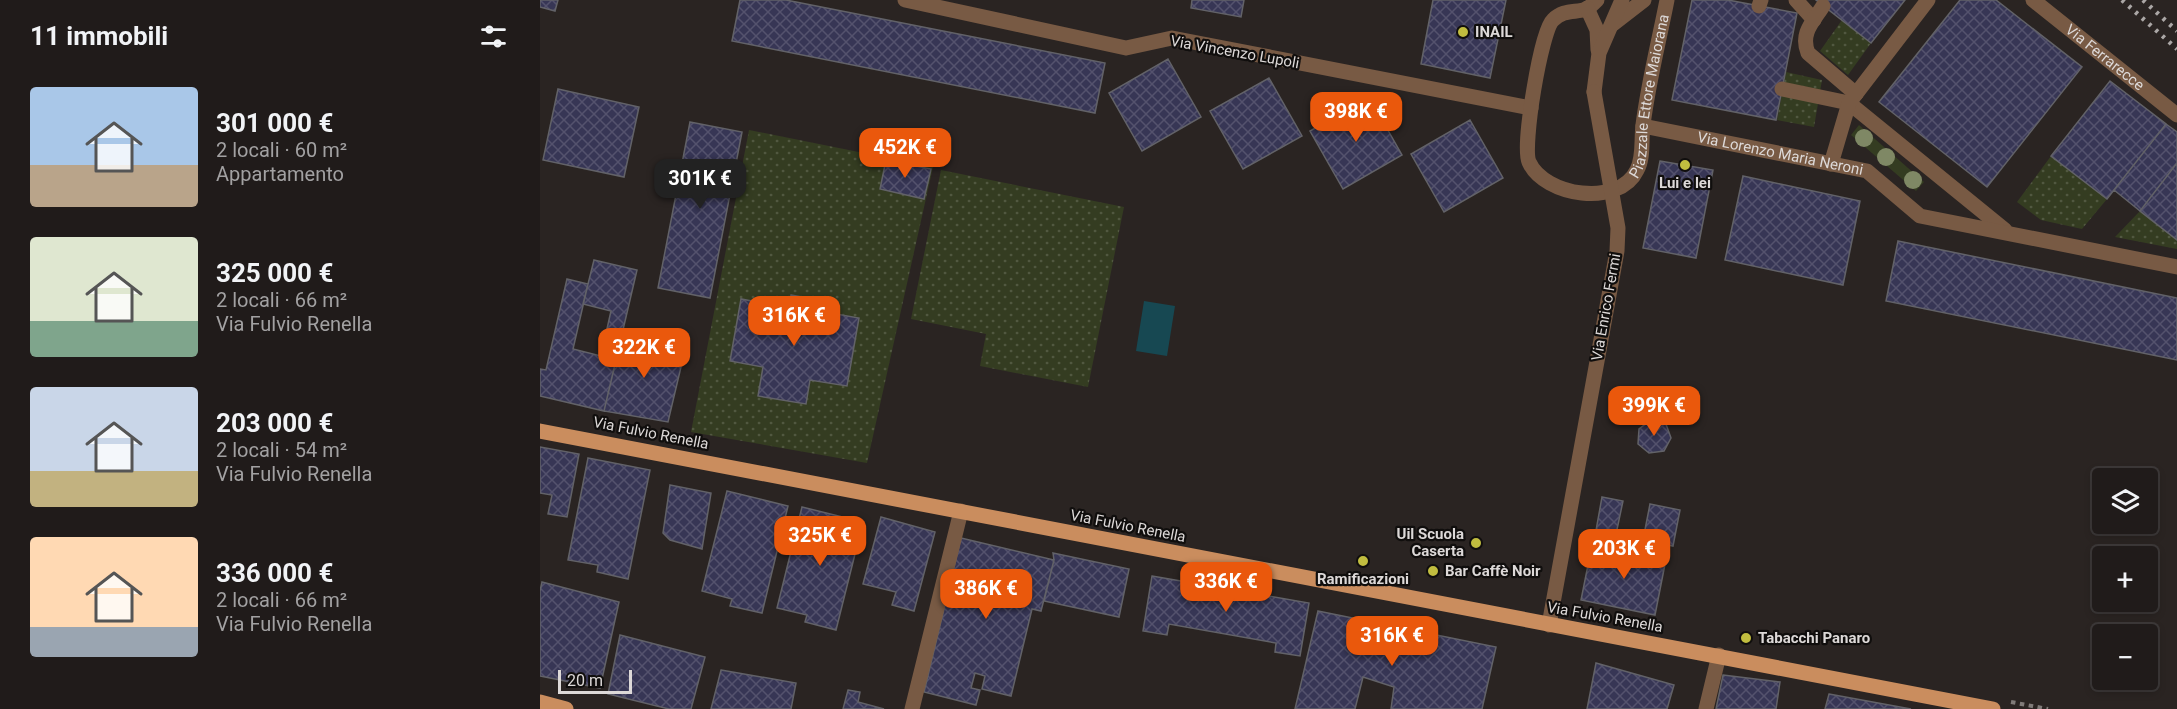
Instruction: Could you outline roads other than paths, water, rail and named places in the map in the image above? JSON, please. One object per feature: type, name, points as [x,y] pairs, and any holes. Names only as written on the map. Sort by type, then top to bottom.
[{"type":"main road","name":"Via Fulvio Renella","points":[[540,430],[1549,626],[1719,655],[1993,709]]},
{"type":"main road","points":[[540,702],[566,709]]},
{"type":"street","name":"Via Vincenzo Lupoli","points":[[905,0],[1126,48],[1172,38],[1531,108]]},
{"type":"street","name":"Via Enrico Fermi","points":[[1549,626],[1617,251],[1618,228],[1594,92],[1599,54],[1622,0]]},
{"type":"street","name":"Via Enrico Fermi","points":[[1611,26],[1644,0]]},
{"type":"street","name":"Piazzale Ettore Maiorana","points":[[1599,54],[1592,4],[1566,11],[1551,21],[1544,42],[1526,144],[1529,162],[1545,181],[1575,192],[1599,194],[1622,187],[1637,171],[1642,150],[1643,126],[1667,0]]},
{"type":"street","points":[[1796,0],[1814,20]]},
{"type":"street","points":[[1831,164],[1852,98],[1928,0]]},
{"type":"street","name":"Via Ferrarecce","points":[[2033,0],[2177,115]]},
{"type":"street","name":"Via Lorenzo Maria Neroni","points":[[1823,6],[1806,32],[1805,44],[1808,53],[1852,98],[2007,232]]},
{"type":"street","points":[[1782,89],[1852,98]]},
{"type":"street","name":"Via Lorenzo Maria Neroni","points":[[1643,126],[1867,171],[1920,216],[2177,267]]},
{"type":"street","points":[[912,709],[961,512]]},
{"type":"street","points":[[1706,709],[1719,655]]},
{"type":"water","points":[[1144,301],[1175,306],[1167,356],[1136,351]]},
{"type":"railway","points":[[2122,0],[2177,49]]},
{"type":"railway","points":[[2143,0],[2177,31]]},
{"type":"place","name":"INAIL","points":[[1463,32]]},
{"type":"place","name":"Lui e lei","points":[[1685,165]]},
{"type":"place","name":"Uil Scuola Caserta","points":[[1476,543]]},
{"type":"place","name":"Ramificazioni","points":[[1363,561]]},
{"type":"place","name":"Bar Caffè Noir","points":[[1433,571]]},
{"type":"place","name":"Tabacchi Panaro","points":[[1746,638]]}]
